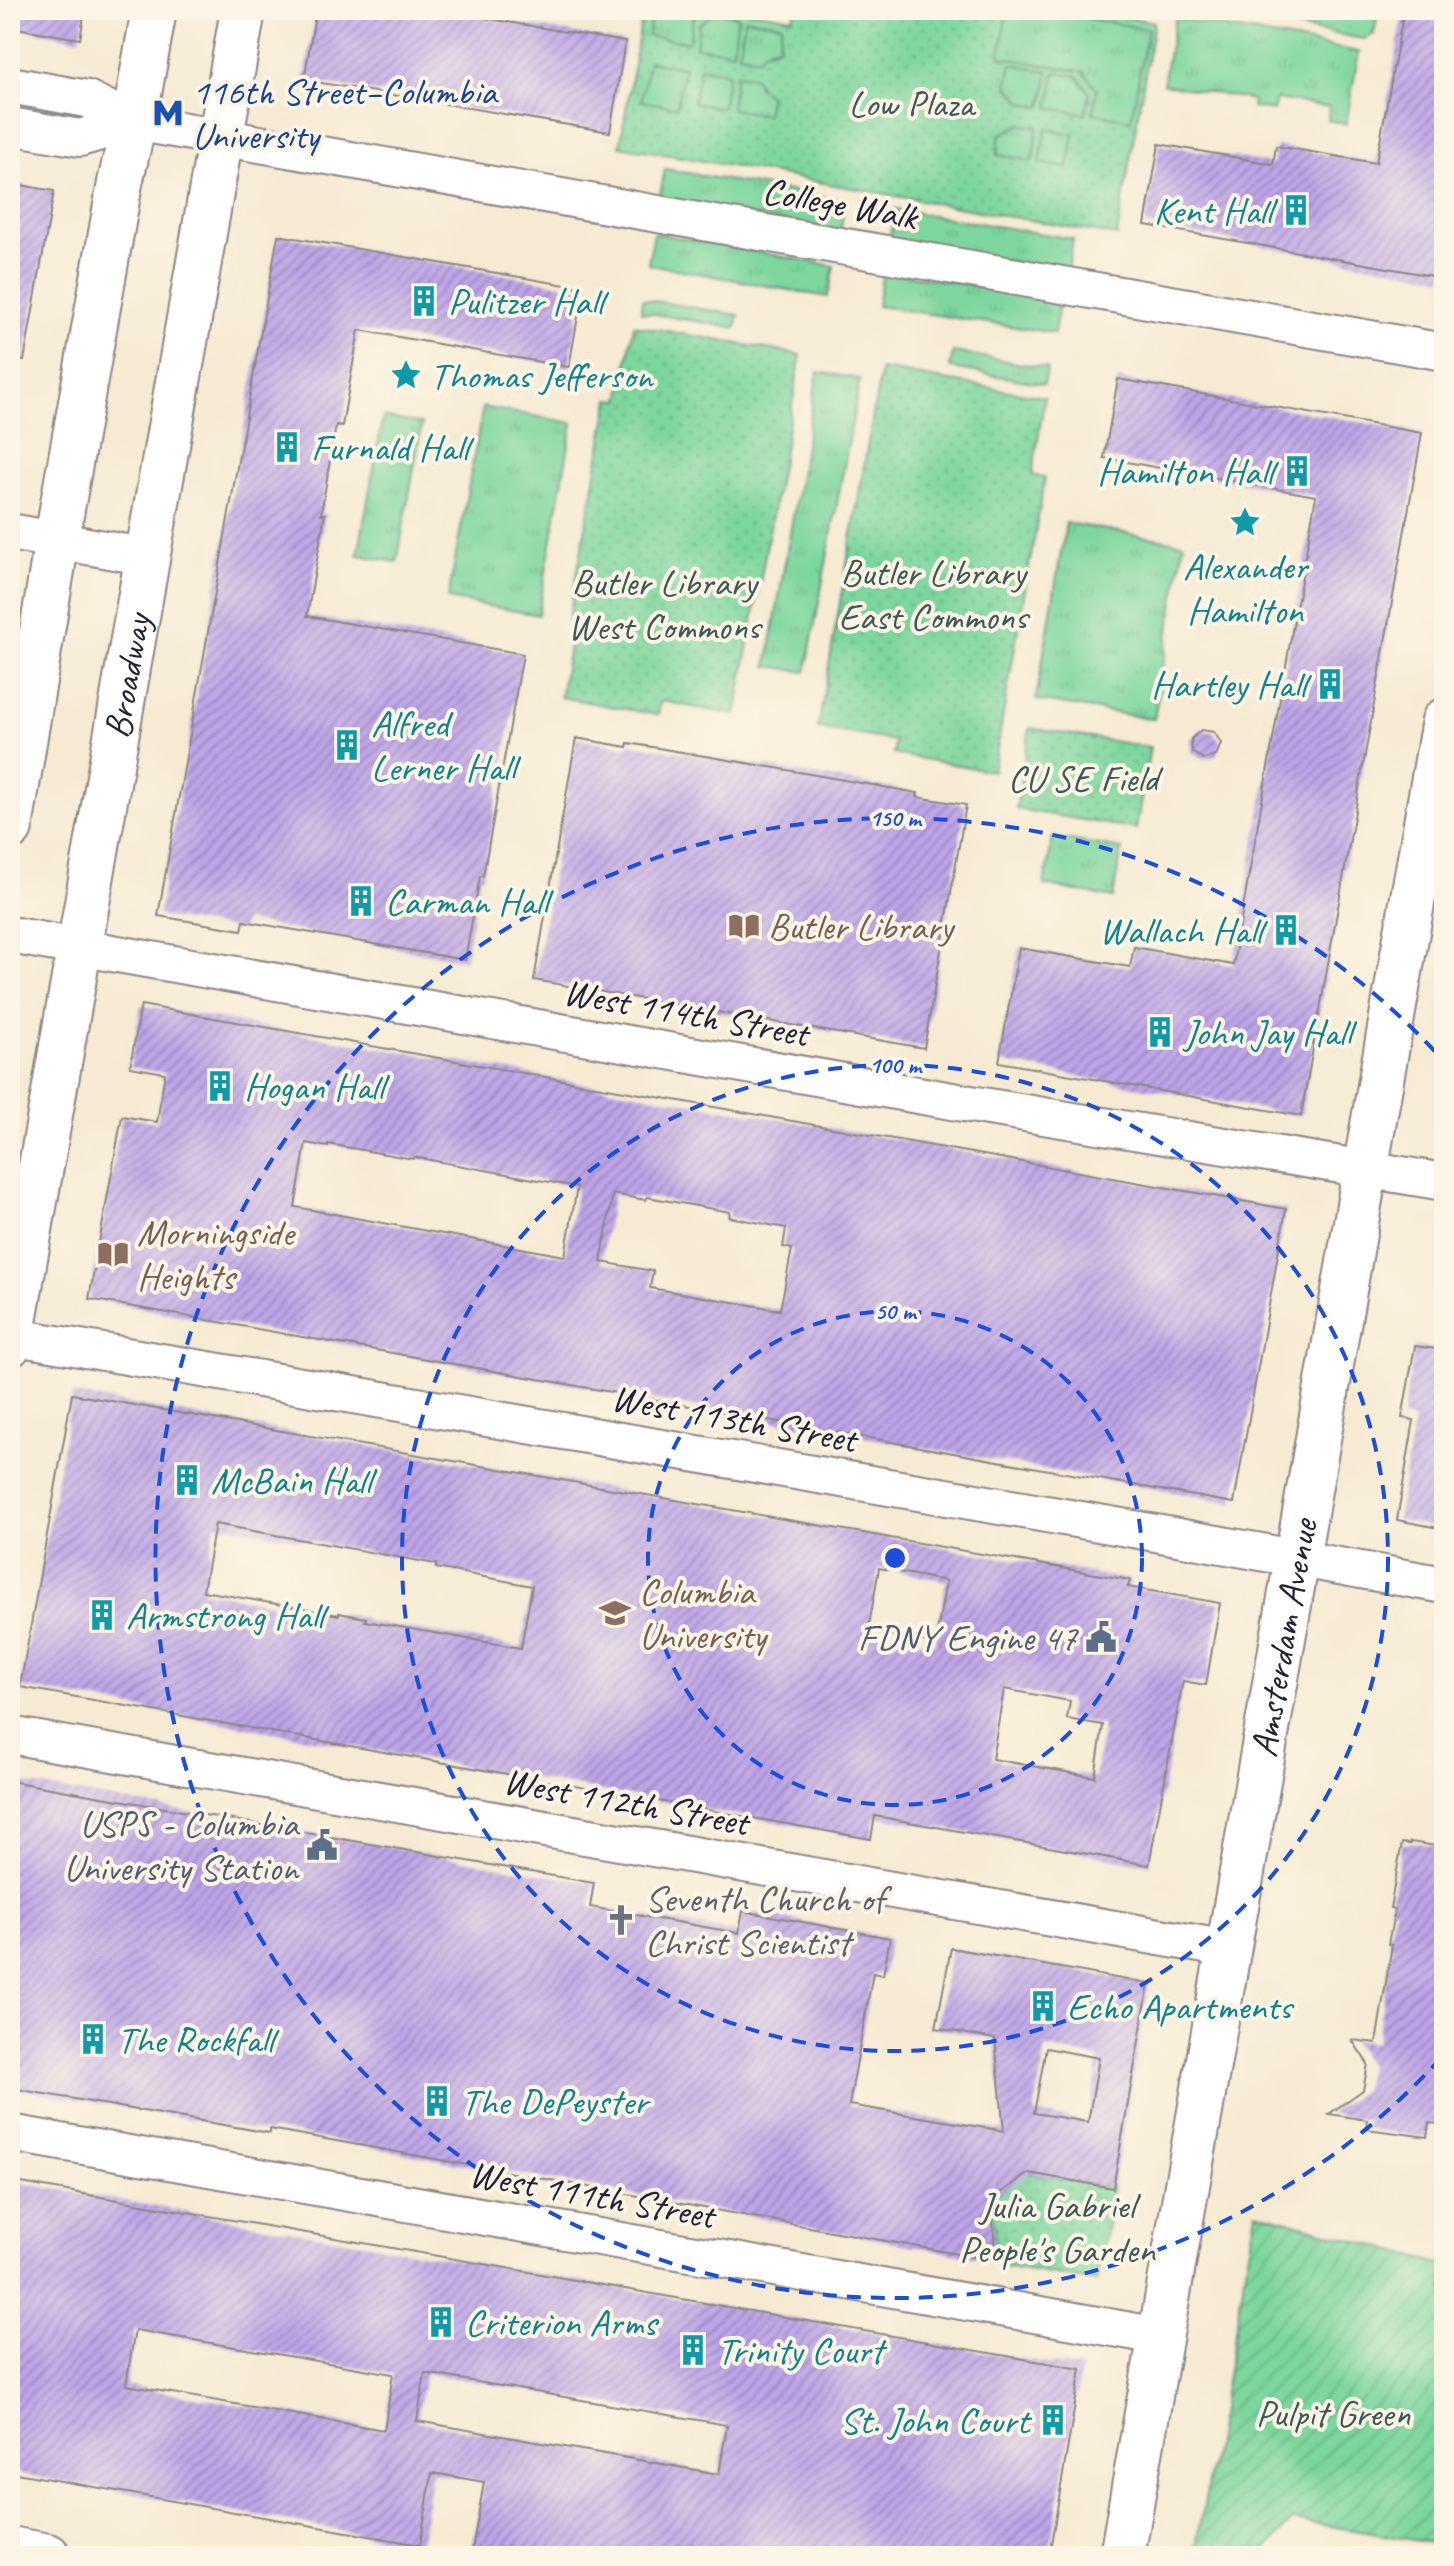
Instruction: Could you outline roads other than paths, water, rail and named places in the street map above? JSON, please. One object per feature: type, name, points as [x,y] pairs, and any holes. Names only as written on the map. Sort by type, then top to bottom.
[{"type":"main road","points":[[10,828],[120,183],[154,10]]},
{"type":"main road","name":"Broadway","points":[[10,1339],[243,10]]},
{"type":"main road","name":"Amsterdam Avenue","points":[[1122,2556],[1366,1168],[1439,782],[1444,721]]},
{"type":"main road","points":[[10,2549],[48,2556]]},
{"type":"street","points":[[10,85],[87,99],[134,122]]},
{"type":"street","points":[[10,126],[80,138],[134,122]]},
{"type":"street","name":"College Walk","points":[[134,122],[1444,352]]},
{"type":"street","points":[[10,532],[148,557]]},
{"type":"street","name":"West 114th Street","points":[[10,935],[937,1099],[1444,1182]]},
{"type":"street","name":"West 113th Street","points":[[10,1339],[1444,1585]]},
{"type":"street","name":"West 112th Street","points":[[10,1735],[1228,1949]]},
{"type":"street","name":"West 111th Street","points":[[10,2133],[1159,2336]]},
{"type":"place","name":"116th Street–Columbia University","points":[[168,113]]},
{"type":"place","name":"Kent Hall","points":[[1296,210]]},
{"type":"place","name":"Pulitzer Hall","points":[[424,301]]},
{"type":"place","name":"Thomas Jefferson","points":[[406,375]]},
{"type":"place","name":"Furnald Hall","points":[[287,447]]},
{"type":"place","name":"Hamilton Hall","points":[[1297,471]]},
{"type":"place","name":"Alexander Hamilton","points":[[1245,522]]},
{"type":"place","name":"Hartley Hall","points":[[1330,684]]},
{"type":"place","name":"Alfred Lerner Hall","points":[[347,745]]},
{"type":"place","name":"Carman Hall","points":[[361,901]]},
{"type":"place","name":"Butler Library","points":[[744,926]]},
{"type":"place","name":"Wallach Hall","points":[[1286,930]]},
{"type":"place","name":"John Jay Hall","points":[[1160,1032]]},
{"type":"place","name":"Hogan Hall","points":[[220,1086]]},
{"type":"place","name":"Morningside Heights","points":[[113,1254]]},
{"type":"place","name":"McBain Hall","points":[[187,1480]]},
{"type":"place","name":"Columbia University","points":[[615,1613]]},
{"type":"place","name":"Armstrong Hall","points":[[102,1615]]},
{"type":"place","name":"FDNY Engine 47","points":[[1101,1637]]},
{"type":"place","name":"USPS - Columbia University Station","points":[[322,1845]]},
{"type":"place","name":"Seventh Church of Christ Scientist","points":[[621,1920]]},
{"type":"place","name":"Echo Apartments","points":[[1043,2006]]},
{"type":"place","name":"The Rockfall","points":[[93,2039]]},
{"type":"place","name":"The DePeyster","points":[[437,2101]]},
{"type":"place","name":"Criterion Arms","points":[[441,2322]]},
{"type":"place","name":"Trinity Court","points":[[693,2350]]},
{"type":"place","name":"St. John Court","points":[[1053,2420]]},
{"type":"park label","name":"Low Plaza","points":[[911,103]]},
{"type":"park label","name":"Butler Library East Commons","points":[[933,594]]},
{"type":"park label","name":"Butler Library West Commons","points":[[664,604]]},
{"type":"park label","name":"CU SE Field","points":[[1083,778]]},
{"type":"park label","name":"Julia Gabriel People's Garden","points":[[1057,2227]]},
{"type":"park label","name":"Pulpit Green","points":[[1333,2413]]}]
